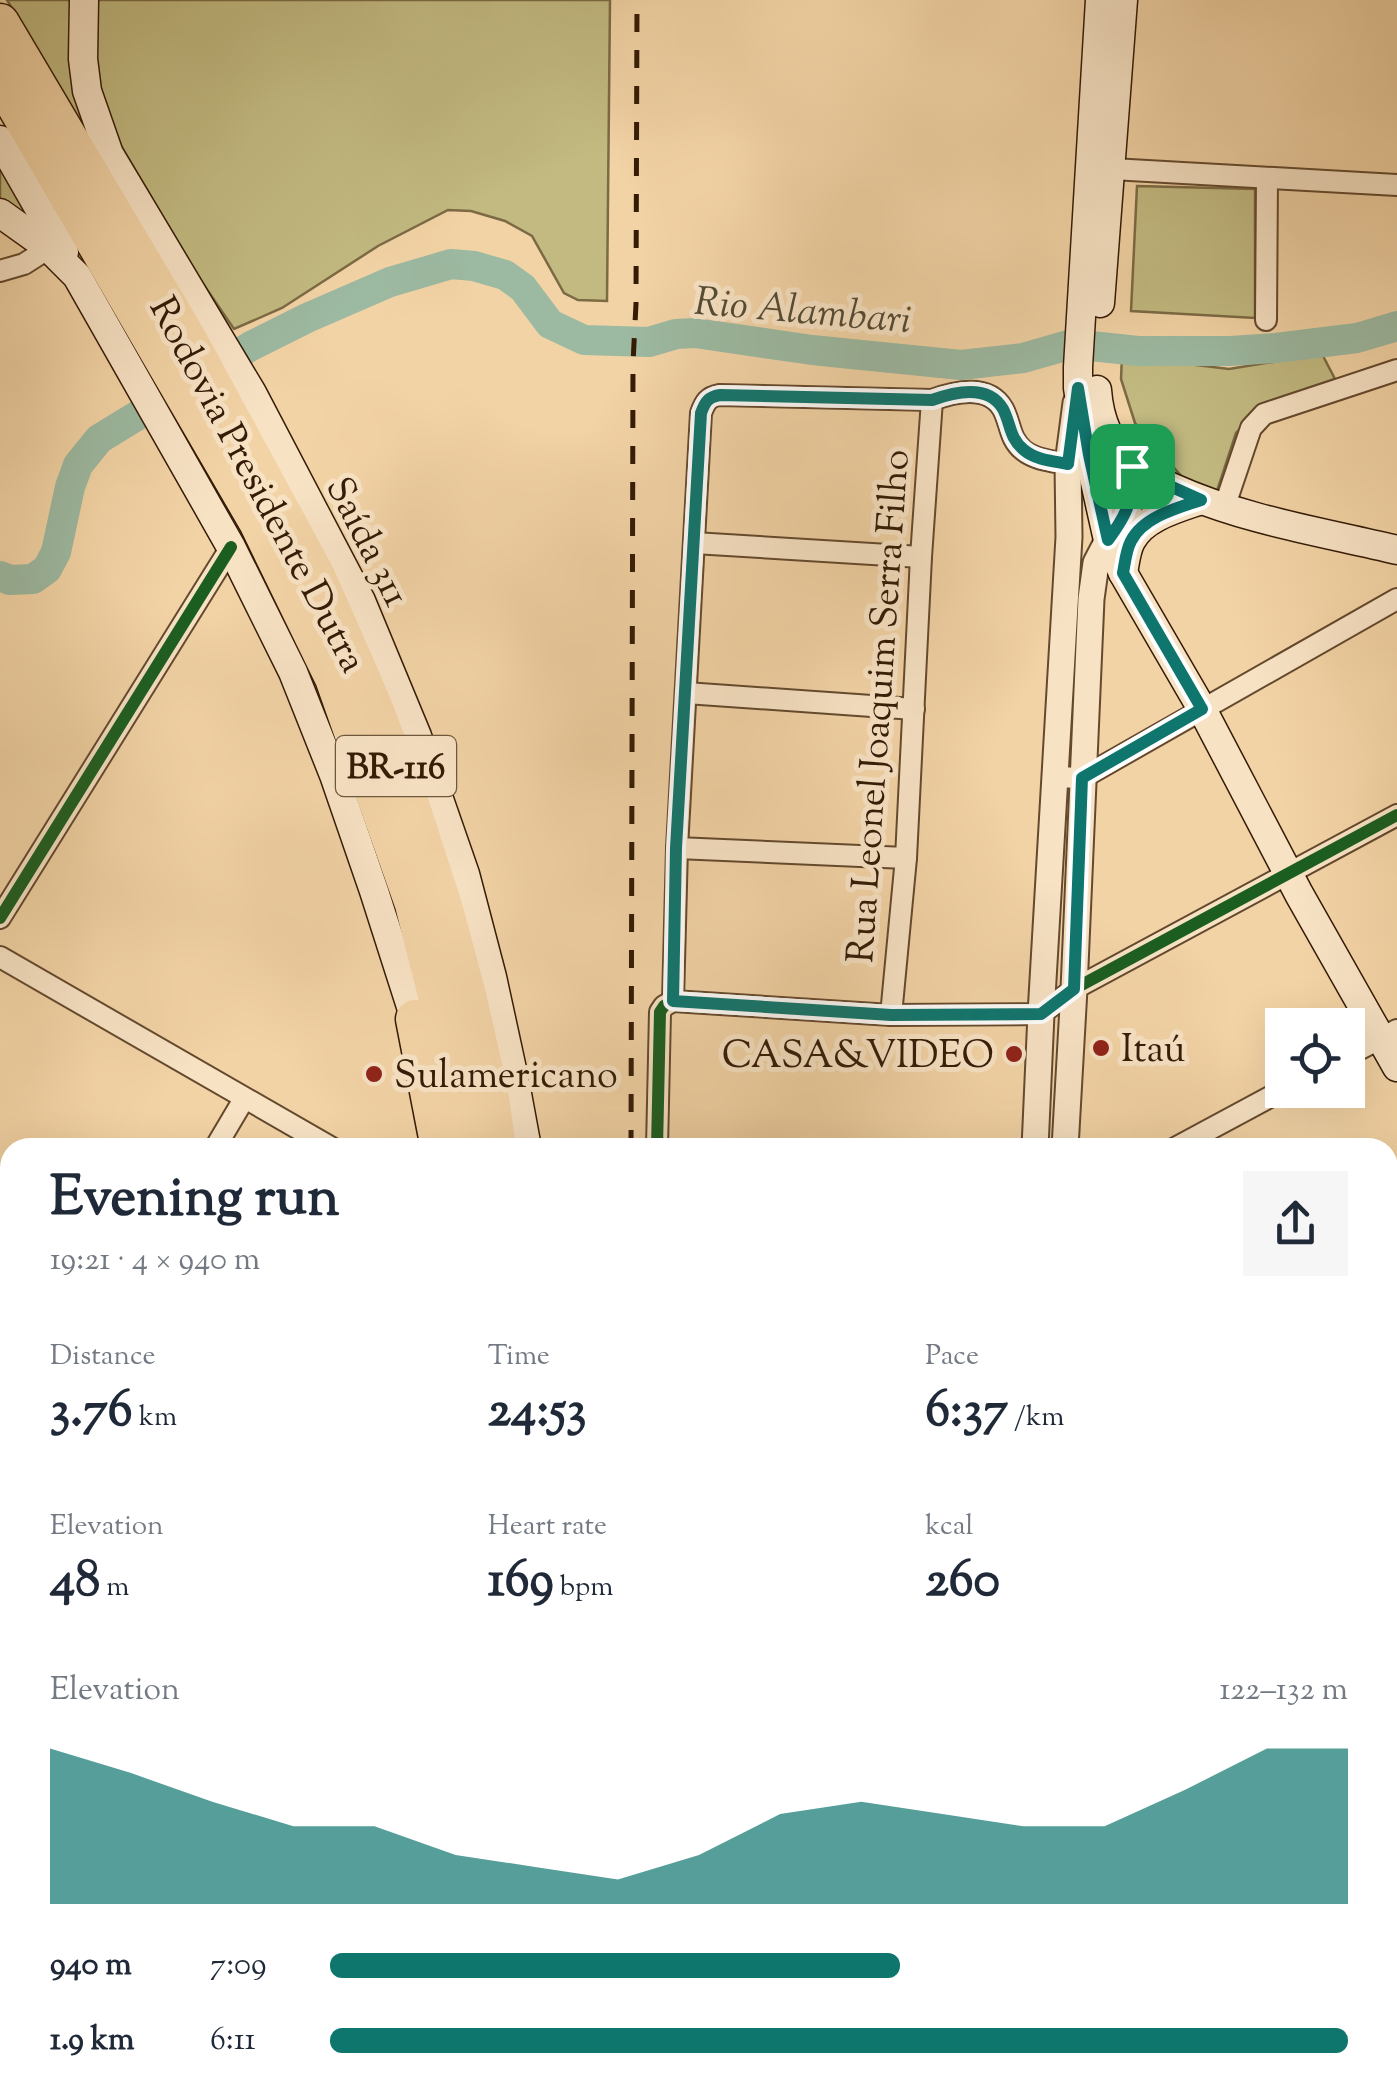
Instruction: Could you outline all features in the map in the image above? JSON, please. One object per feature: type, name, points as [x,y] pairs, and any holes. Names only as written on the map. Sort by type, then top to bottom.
[{"type":"highway","name":"Rodovia Presidente Dutra","points":[[0,22],[213,417],[315,574],[375,711],[410,804],[467,995],[496,1138]]},
{"type":"highway","name":"Rodovia Presidente Dutra","points":[[0,78],[174,348]]},
{"type":"highway","name":"Rodovia Presidente Dutra","points":[[213,417],[258,522],[334,678],[414,904],[462,1090],[469,1138]]},
{"type":"highway","points":[[414,1019],[438,1138]]},
{"type":"main road","name":"Saída 311","points":[[84,0],[82,59],[87,91],[174,348],[213,417],[361,600],[417,736],[465,874],[492,978],[525,1138]]},
{"type":"main road","points":[[1092,295],[1100,0]]},
{"type":"main road","points":[[1123,0],[1112,169],[1084,376],[1089,455],[1108,540],[1288,874],[1389,1034],[1397,1067]]},
{"type":"main road","points":[[0,140],[77,276]]},
{"type":"main road","points":[[0,213],[174,348]]},
{"type":"main road","points":[[1084,376],[1098,400],[1104,426],[1119,451],[1132,466],[1152,478],[1212,504],[1397,550]]},
{"type":"main road","points":[[213,417],[231,546],[293,672],[334,775],[414,1019]]},
{"type":"main road","points":[[1108,540],[1132,500],[1132,466]]},
{"type":"main road","points":[[1123,573],[1130,542],[1139,530],[1169,511],[1212,504]]},
{"type":"street","points":[[1112,169],[1397,185]]},
{"type":"street","points":[[1266,320],[1267,178]]},
{"type":"street","points":[[0,270],[24,264],[49,248]]},
{"type":"street","points":[[1212,504],[1251,428],[1264,414],[1397,370]]},
{"type":"street","points":[[1035,1138],[1069,537],[1068,464],[1084,376]]},
{"type":"street","points":[[657,1138],[704,402],[720,395],[932,400],[953,392],[978,392],[992,397],[1002,408],[1012,437],[1024,451],[1036,458],[1068,464]]},
{"type":"street","name":"Rua Leonel Joaquim Serra Filho","points":[[891,1015],[906,858],[932,400]]},
{"type":"street","points":[[1066,1138],[1092,584],[1096,562],[1108,540]]},
{"type":"street","points":[[694,543],[921,557]]},
{"type":"street","points":[[0,918],[231,546]]},
{"type":"street","points":[[1055,776],[1082,778],[1397,599]]},
{"type":"street","points":[[686,694],[914,709]]},
{"type":"street","points":[[667,1007],[891,1015],[1041,1014],[1074,989],[1397,815]]},
{"type":"street","points":[[676,848],[906,858]]},
{"type":"street","points":[[0,957],[314,1138]]},
{"type":"street","points":[[414,1019],[426,1138]]},
{"type":"street","points":[[1365,1047],[1389,1034]]},
{"type":"street","points":[[221,1138],[244,1098]]},
{"type":"street","points":[[1194,1138],[1265,1100]]},
{"type":"shaded area","points":[[7,0],[72,0],[99,154]]},
{"type":"shaded area","points":[[90,0],[610,0],[607,301],[578,300],[564,293],[532,236],[505,221],[471,211],[448,210],[378,246],[282,308],[234,329],[199,278],[103,111]]},
{"type":"shaded area","points":[[0,156],[47,232],[0,200]]},
{"type":"shaded area","points":[[1137,186],[1255,189],[1255,318],[1131,311]]},
{"type":"shaded area","points":[[1322,354],[1335,379],[1266,402],[1236,433],[1216,494],[1183,478],[1135,423],[1121,379],[1122,356],[1229,369]]},
{"type":"waterway","name":"Rio Alambari","points":[[0,576],[10,580],[33,579],[47,569],[56,552],[78,465],[99,439],[251,346],[307,318],[390,282],[451,264],[505,275],[523,288],[550,324],[584,340],[649,342],[695,333],[961,365],[1023,358],[1072,344],[1138,351],[1276,348],[1357,338],[1397,326]]},
{"type":"railway","points":[[631,1138],[637,0]]},
{"type":"cycle path","points":[[673,1001],[677,848],[701,413],[706,403],[719,395],[932,400],[960,392],[980,393],[997,401],[1023,450],[1068,464]]},
{"type":"cycle path","points":[[0,918],[231,547]]},
{"type":"cycle path","points":[[657,1138],[660,1012],[673,1001],[891,1015],[1041,1014],[1074,989],[1397,815]]},
{"type":"place","name":"Itaú","points":[[1101,1048]]},
{"type":"place","name":"CASA&VIDEO","points":[[1014,1054]]},
{"type":"place","name":"Sulamericano","points":[[374,1074]]},
{"type":"route","points":[[1078,388],[1108,540],[1132,500],[1132,466],[1201,500],[1169,511],[1139,530],[1130,542],[1123,573],[1202,709],[1082,778],[1074,989],[1041,1014],[891,1015],[673,1001],[676,848],[704,402],[720,395],[932,400],[953,392],[978,392],[992,397],[1002,408],[1012,437],[1024,451],[1036,458],[1068,464],[1078,388]]}]
